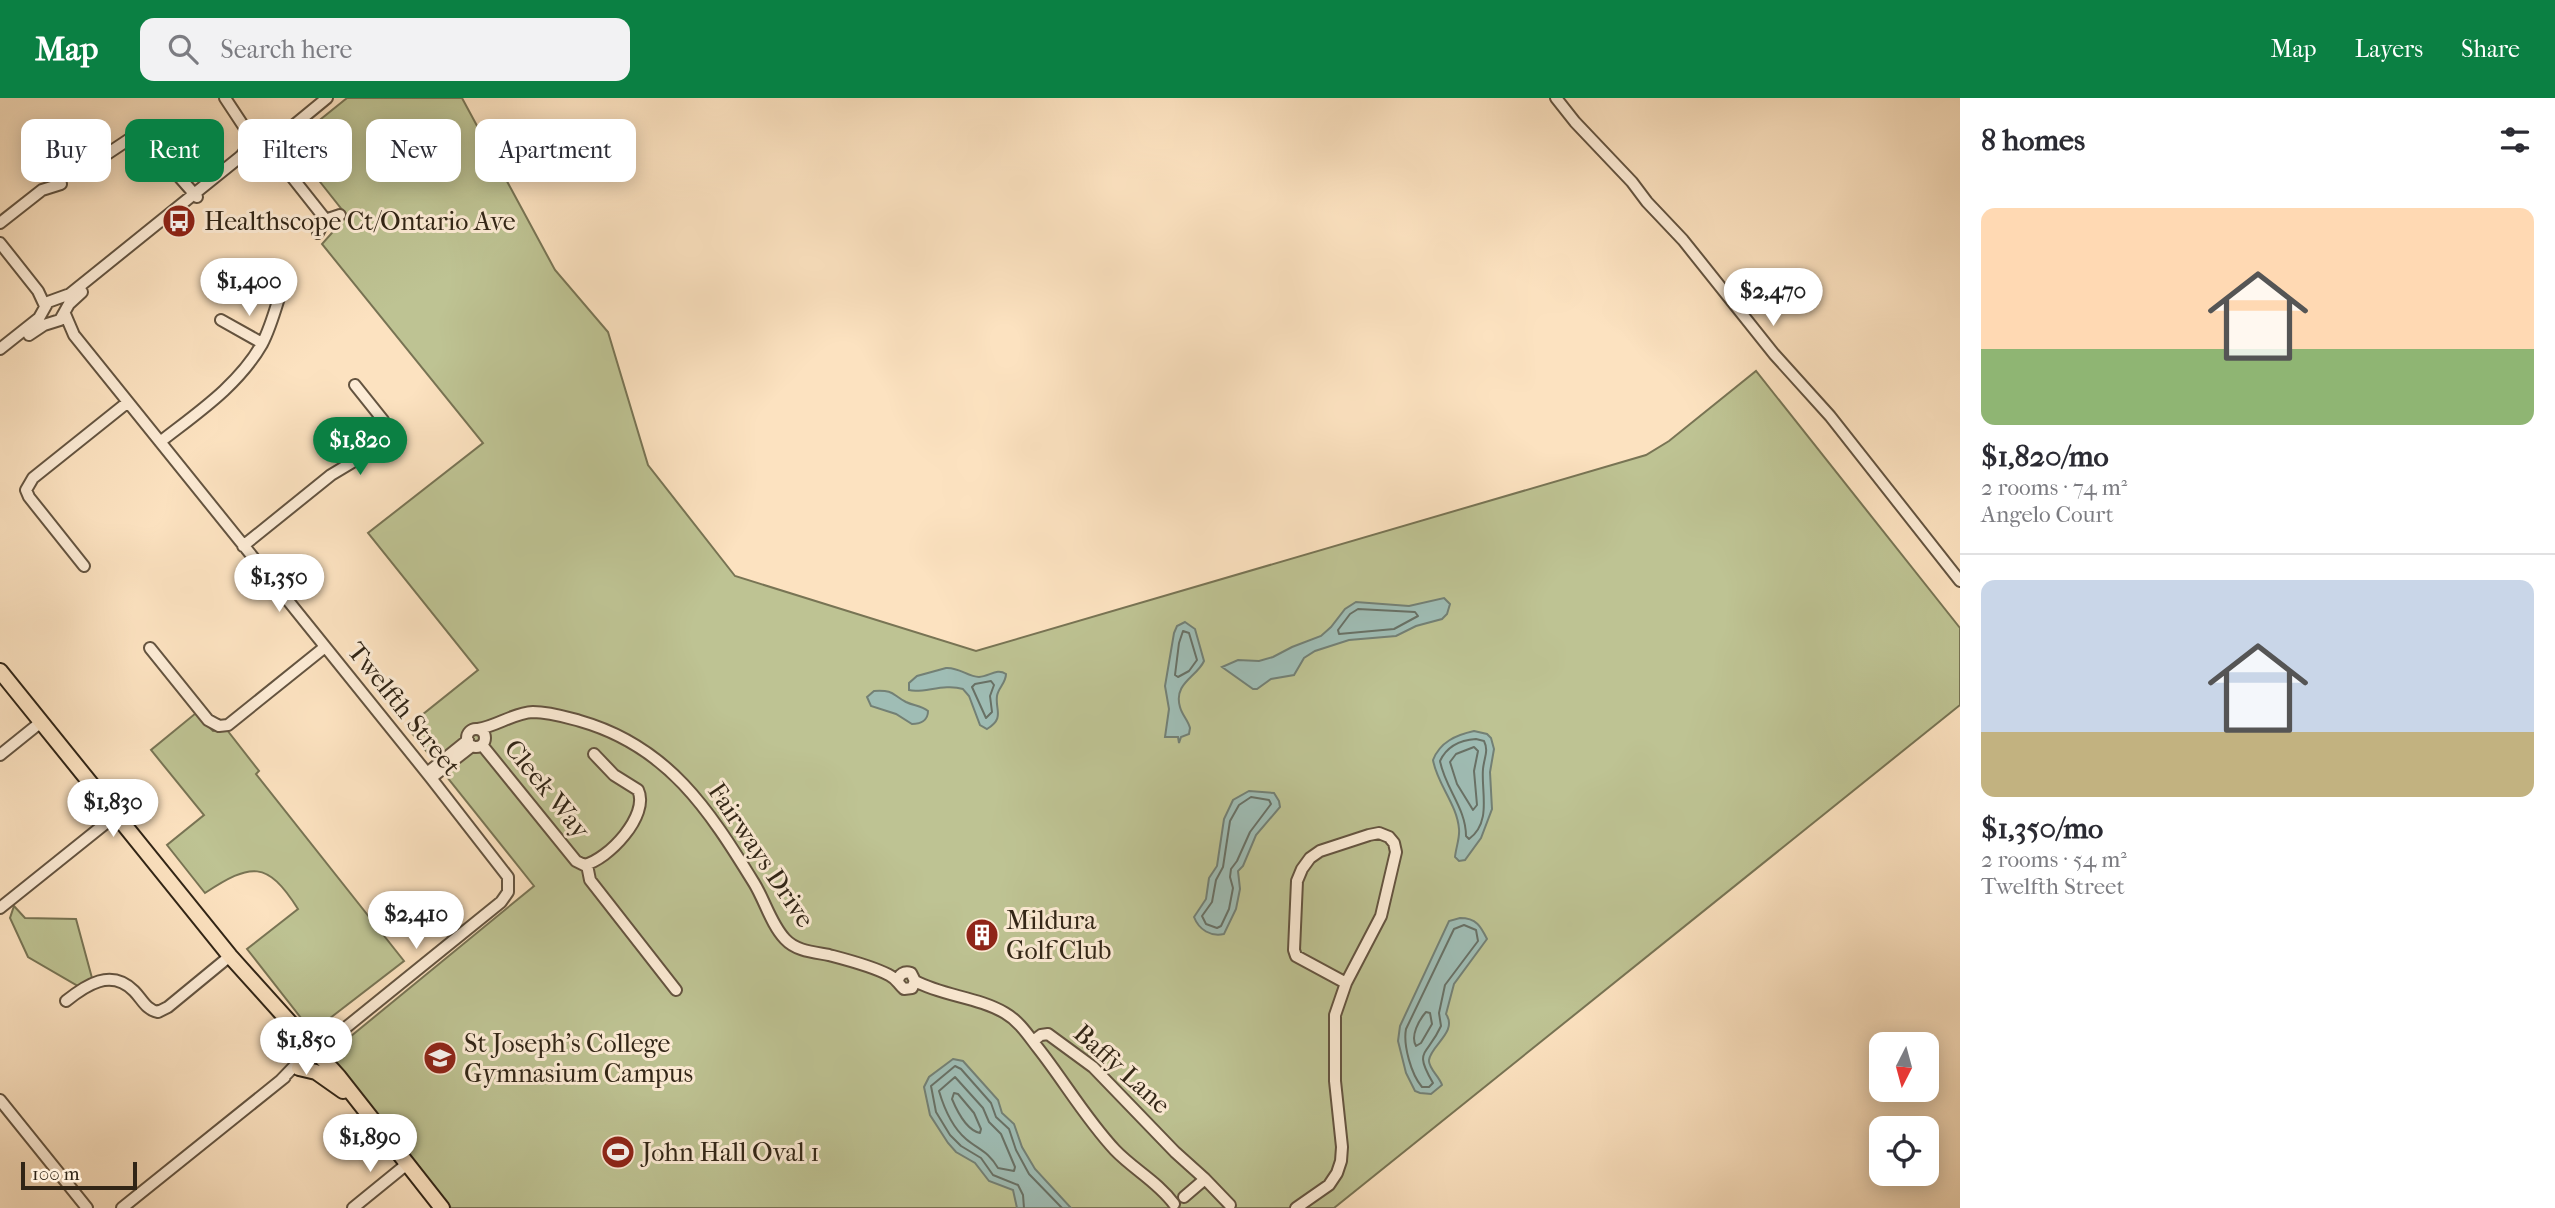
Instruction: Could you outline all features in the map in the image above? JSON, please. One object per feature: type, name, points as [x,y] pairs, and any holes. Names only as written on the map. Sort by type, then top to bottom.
[{"type":"main road","points":[[0,671],[253,984],[361,1107]]},
{"type":"main road","points":[[313,1053],[361,1107],[442,1208]]},
{"type":"main road","points":[[299,1068],[316,1072],[348,1094]]},
{"type":"street","points":[[228,98],[247,119]]},
{"type":"street","points":[[228,98],[240,119]]},
{"type":"street","points":[[291,119],[316,98]]},
{"type":"street","points":[[301,119],[327,98]]},
{"type":"street","points":[[1556,98],[1683,240],[1774,354],[1830,416],[1960,581]]},
{"type":"street","points":[[111,151],[134,136],[144,137],[197,197]]},
{"type":"street","points":[[0,359],[34,331],[60,317],[88,287],[238,160]]},
{"type":"street","points":[[0,349],[36,321],[49,304],[70,294],[238,168]]},
{"type":"street","points":[[296,182],[326,220]]},
{"type":"street","points":[[0,223],[43,190],[61,184]]},
{"type":"street","points":[[318,233],[326,220],[340,215]]},
{"type":"street","points":[[0,243],[49,304],[63,304],[60,317]]},
{"type":"street","points":[[160,442],[232,383],[262,343],[282,288]]},
{"type":"street","points":[[49,304],[46,318],[60,317]]},
{"type":"street","name":"Twelfth Street","points":[[60,317],[505,873],[509,885],[505,897],[495,908],[313,1053]]},
{"type":"street","points":[[221,320],[262,343]]},
{"type":"street","points":[[243,545],[331,475],[357,460],[384,439],[387,429],[383,420],[355,385]]},
{"type":"street","points":[[84,566],[29,497],[26,489],[33,478],[128,402]]},
{"type":"street","points":[[150,648],[208,720],[219,726],[228,724],[325,647]]},
{"type":"street","name":"Fairways Drive","points":[[429,776],[491,726],[515,715],[547,713],[602,728],[637,746],[674,774],[710,814],[785,939],[797,948],[839,958],[895,977],[904,989],[914,983],[1005,1013],[1017,1022],[1032,1041]]},
{"type":"street","points":[[0,755],[41,722]]},
{"type":"street","name":"Cleek Way","points":[[477,739],[576,862],[587,865],[626,834],[641,802],[638,790],[614,775],[594,754]]},
{"type":"street","points":[[0,908],[116,815]]},
{"type":"street","points":[[1296,1208],[1324,1191],[1334,1179],[1341,1161],[1334,1024],[1346,983],[1381,916],[1389,888],[1396,852],[1389,837],[1379,833],[1320,851],[1302,869],[1297,881],[1296,956],[1346,983]]},
{"type":"street","points":[[587,865],[590,880],[676,990]]},
{"type":"street","points":[[66,1001],[88,984],[109,979],[129,987],[150,1009],[158,1012],[168,1007],[230,956]]},
{"type":"street","name":"Baffy Lane","points":[[1032,1041],[1048,1034],[1093,1067],[1175,1152],[1205,1179]]},
{"type":"street","points":[[1032,1041],[1111,1145],[1129,1164],[1181,1200],[1205,1179],[1230,1205]]},
{"type":"street","points":[[281,1080],[299,1068],[313,1053]]},
{"type":"street","points":[[122,1208],[313,1053]]},
{"type":"street","points":[[0,1100],[87,1208]]},
{"type":"street","points":[[353,1208],[407,1164]]},
{"type":"green space","points":[[347,98],[462,98],[475,122],[475,182],[507,182],[555,270],[608,332],[648,465],[735,576],[976,651],[1646,455],[1669,441],[1756,371],[1960,628],[1960,705],[1334,1208],[451,1208],[328,1055],[534,886],[407,727],[478,670],[368,533],[483,443],[322,244],[347,216],[320,182],[352,182],[352,119],[321,119]]},
{"type":"green space","points":[[196,713],[213,731],[227,730],[259,771],[256,774],[404,961],[312,1032],[247,949],[298,909],[287,893],[267,874],[257,871],[235,876],[205,893],[167,845],[204,815],[151,750]]},
{"type":"green space","points":[[14,906],[25,918],[76,919],[92,978],[78,986],[28,957],[10,918]]},
{"type":"water","points":[[1444,598],[1450,604],[1442,619],[1416,626],[1396,636],[1349,640],[1315,651],[1304,658],[1294,675],[1271,679],[1257,689],[1253,689],[1222,667],[1238,660],[1259,661],[1273,657],[1321,636],[1345,609],[1356,602],[1409,606]]},
{"type":"water","points":[[1185,622],[1195,629],[1204,661],[1180,692],[1180,707],[1190,728],[1189,734],[1181,737],[1179,743],[1178,737],[1165,737],[1169,709],[1165,686],[1174,633],[1177,626]]},
{"type":"water","points":[[946,668],[979,677],[996,672],[1006,674],[998,693],[998,717],[993,725],[987,729],[980,725],[969,696],[963,689],[948,687],[909,690],[909,683],[917,676]]},
{"type":"water","points":[[874,691],[889,692],[923,708],[928,711],[927,717],[921,723],[912,724],[896,714],[871,706],[867,697]]},
{"type":"water","points":[[1474,731],[1487,734],[1494,749],[1490,772],[1492,809],[1481,838],[1465,860],[1459,861],[1455,857],[1459,836],[1457,820],[1433,760],[1449,740]]},
{"type":"water","points":[[1249,791],[1274,793],[1280,807],[1256,835],[1243,866],[1238,871],[1240,889],[1236,909],[1224,934],[1210,933],[1199,926],[1194,917],[1206,899],[1209,878],[1217,866],[1224,819],[1233,800]]},
{"type":"water","points":[[1460,918],[1474,921],[1487,939],[1454,984],[1446,1014],[1449,1027],[1429,1060],[1442,1085],[1431,1094],[1420,1093],[1415,1091],[1406,1073],[1398,1041],[1400,1026],[1449,921]]},
{"type":"water","points":[[953,1059],[963,1061],[998,1100],[1002,1113],[1014,1124],[1022,1147],[1035,1169],[1071,1208],[1017,1208],[1013,1190],[989,1181],[975,1163],[956,1152],[948,1143],[930,1115],[924,1087],[929,1077]]},
{"type":"place","name":"Healthscope Ct/Ontario Ave","points":[[179,221]]},
{"type":"place","name":"Mildura Golf Club","points":[[982,935]]},
{"type":"place","name":"St Joseph's College Gymnasium Campus","points":[[440,1058]]},
{"type":"place","name":"John Hall Oval 1","points":[[618,1152]]}]
